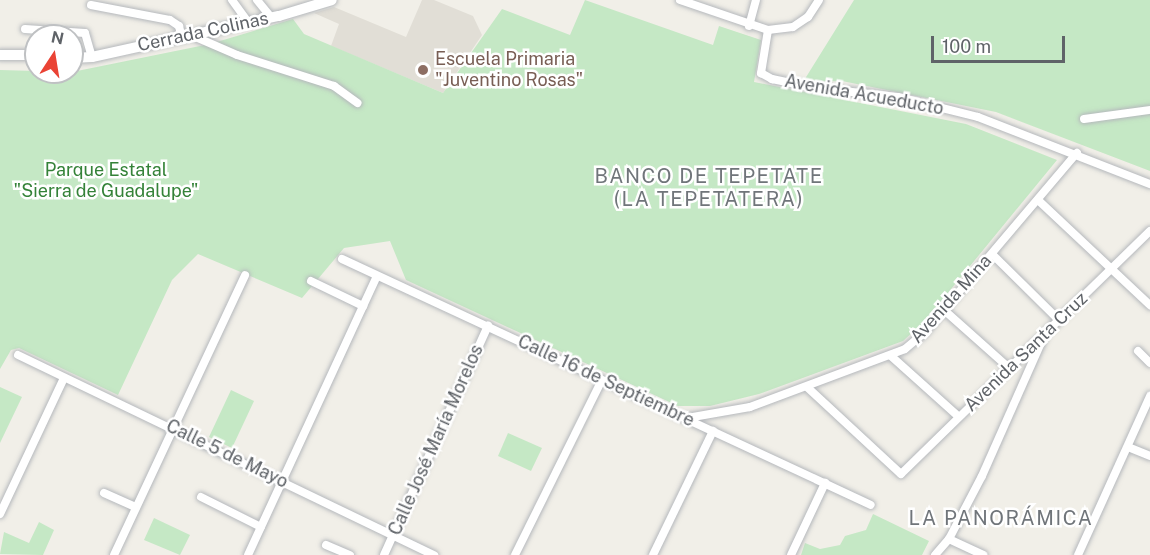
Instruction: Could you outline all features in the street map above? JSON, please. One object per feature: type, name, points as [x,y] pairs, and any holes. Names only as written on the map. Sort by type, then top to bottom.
[{"type":"main road","name":"Cerrada Colinas","points":[[84,57],[271,17],[332,0]]},
{"type":"main road","points":[[0,56],[24,55]]},
{"type":"street","points":[[232,0],[249,22]]},
{"type":"street","points":[[257,0],[271,17]]},
{"type":"street","points":[[680,0],[749,26],[768,30],[793,27],[808,17],[819,0]]},
{"type":"street","points":[[749,26],[756,0]]},
{"type":"street","points":[[91,5],[170,20],[179,26],[184,34],[237,55],[326,83],[357,103]]},
{"type":"street","name":"Avenida Acueducto","points":[[768,30],[761,73],[772,79],[816,88],[898,97],[978,117],[1077,153]]},
{"type":"street","points":[[84,33],[92,57]]},
{"type":"street","points":[[1084,119],[1150,110]]},
{"type":"street","points":[[1077,153],[1150,184]]},
{"type":"street","name":"Avenida Mina","points":[[683,418],[750,407],[906,349],[944,310],[1077,153]]},
{"type":"street","points":[[1038,200],[1150,304]]},
{"type":"street","name":"Avenida Santa Cruz","points":[[807,387],[901,474],[1048,327],[1112,270],[1150,231]]},
{"type":"street","points":[[992,254],[1058,319]]},
{"type":"street","name":"Calle 16 de Septiembre","points":[[342,259],[871,505]]},
{"type":"street","points":[[114,555],[245,275]]},
{"type":"street","points":[[249,555],[377,276]]},
{"type":"street","points":[[311,281],[363,306]]},
{"type":"street","points":[[944,310],[1009,368]]},
{"type":"street","name":"Calle José María Morelos","points":[[384,555],[488,326]]},
{"type":"street","points":[[935,555],[949,539],[1048,327]]},
{"type":"street","points":[[1138,351],[1150,363]]},
{"type":"street","name":"Calle 5 de Mayo","points":[[18,356],[284,481],[434,555]]},
{"type":"street","points":[[891,356],[959,417]]},
{"type":"street","points":[[0,514],[64,378]]},
{"type":"street","points":[[515,555],[602,380]]},
{"type":"street","points":[[1078,555],[1150,396]]},
{"type":"street","points":[[653,555],[713,430]]},
{"type":"street","points":[[1128,447],[1150,456]]},
{"type":"street","points":[[791,555],[825,483]]},
{"type":"street","points":[[104,493],[136,507]]},
{"type":"street","points":[[201,497],[261,527]]},
{"type":"street","points":[[949,539],[983,555]]},
{"type":"street","points":[[326,544],[350,555]]},
{"type":"shaded area","name":"Escuela Primaria \"Juventino Rosas\"","points":[[422,0],[434,0],[473,16],[482,35],[443,93],[331,46],[339,24],[314,13],[334,7],[406,37]]},
{"type":"green space","name":"Parque Estatal \"Sierra de Guadalupe\"","points":[[585,0],[713,45],[719,26],[761,40],[754,82],[966,124],[1057,160],[924,322],[903,341],[759,394],[710,406],[678,406],[406,280],[390,241],[344,248],[302,298],[198,254],[172,280],[118,395],[19,348],[11,350],[0,369],[0,70],[24,71],[24,84],[84,84],[84,70],[210,44],[293,19],[304,34],[443,93],[502,9],[570,35]]},
{"type":"green space","points":[[854,0],[1150,0],[1150,171],[996,112],[842,81],[803,82]]},
{"type":"green space","points":[[0,387],[22,397],[0,443]]},
{"type":"green space","points":[[231,390],[254,401],[232,448],[209,437]]},
{"type":"green space","points":[[508,433],[542,448],[531,471],[498,456]]},
{"type":"green space","points":[[873,514],[929,541],[922,555],[801,555],[805,543],[820,549],[840,545],[845,536],[866,530]]},
{"type":"green space","points":[[154,518],[190,535],[180,555],[144,540]]},
{"type":"green space","points":[[39,522],[54,530],[43,555],[0,554],[4,532],[29,543]]},
{"type":"place","name":"Escuela Primaria \"Juventino Rosas\"","points":[[423,70]]},
{"type":"district","name":"BANCO DE TEPETATE (LA TEPETATERA)","points":[[709,188]]},
{"type":"district","name":"LA PANORÁMICA","points":[[1001,518]]}]
